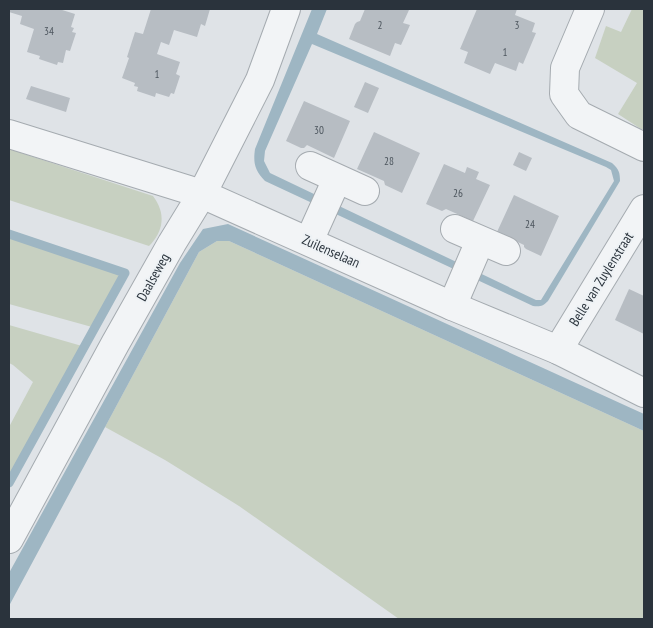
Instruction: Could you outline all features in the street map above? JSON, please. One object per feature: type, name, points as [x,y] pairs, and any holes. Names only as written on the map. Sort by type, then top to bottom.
[{"type":"street","name":"Daalseweg","points":[[9,540],[115,344],[202,194],[260,80],[286,9]]},
{"type":"street","points":[[590,9],[565,68],[564,94],[579,115],[644,147]]},
{"type":"street","name":"Zuilenselaan","points":[[9,134],[202,194],[452,306],[558,350],[644,393]]},
{"type":"street","points":[[310,166],[364,191]]},
{"type":"street","points":[[309,241],[337,179]]},
{"type":"street","name":"Belle van Zuylenstraat","points":[[558,350],[644,209]]},
{"type":"street","points":[[455,229],[506,251]]},
{"type":"street","points":[[452,306],[480,241]]},
{"type":"green space","points":[[632,9],[644,9],[644,129],[618,114],[637,83],[595,58],[606,26],[621,32]]},
{"type":"green space","points":[[9,149],[153,196],[160,209],[162,222],[158,234],[149,246],[9,200]]},
{"type":"green space","points":[[9,234],[117,272],[119,276],[92,327],[9,304]]},
{"type":"green space","points":[[217,241],[229,241],[644,431],[644,619],[399,619],[239,506],[165,460],[105,427],[199,252]]},
{"type":"green space","points":[[9,325],[82,346],[9,476],[9,427],[33,382],[9,363]]},
{"type":"water","points":[[312,9],[327,9],[317,34],[612,163],[619,171],[620,181],[548,301],[541,306],[533,306],[265,181],[256,166],[254,159],[255,149]],"holes":[[[312,44],[611,170],[614,181],[541,300],[536,300],[270,173],[264,161],[265,151]]]},
{"type":"water","points":[[228,224],[644,414],[644,431],[229,241],[217,241],[199,252],[9,606],[9,573],[180,263],[203,229]]},
{"type":"building","points":[[9,9],[59,9],[75,14],[71,27],[74,28],[72,32],[76,33],[70,51],[66,50],[63,63],[58,62],[57,65],[39,59],[40,56],[27,52],[34,29],[20,24],[22,16],[9,12]]},
{"type":"building","points":[[151,9],[210,9],[205,26],[201,24],[197,37],[174,30],[169,45],[161,42],[157,54],[180,62],[176,74],[180,76],[174,94],[171,93],[169,97],[156,93],[155,97],[137,91],[138,87],[134,86],[135,83],[122,78],[135,32],[143,34]]},
{"type":"building","points":[[365,9],[409,10],[403,23],[410,25],[401,45],[395,43],[390,56],[349,39],[355,24],[360,21]]},
{"type":"building","points":[[477,9],[517,9],[515,15],[535,23],[532,32],[536,33],[523,64],[519,62],[516,71],[495,63],[490,74],[464,63],[468,52],[460,49]]},
{"type":"building","points":[[365,82],[379,88],[368,113],[354,107]]},
{"type":"building","points":[[31,86],[70,98],[66,112],[26,99]]},
{"type":"building","points":[[304,101],[350,121],[334,158],[307,145],[301,148],[286,141]]},
{"type":"building","points":[[374,132],[420,153],[402,193],[385,185],[384,181],[357,169]]},
{"type":"building","points":[[519,152],[532,158],[526,171],[513,165]]},
{"type":"building","points":[[444,164],[465,173],[467,167],[479,172],[476,179],[490,185],[473,221],[446,209],[442,211],[426,204]]},
{"type":"building","points":[[514,195],[559,216],[541,256],[526,249],[524,245],[497,232]]},
{"type":"building","points":[[629,289],[644,296],[644,334],[615,320]]},
{"type":"waterway","points":[[9,234],[125,273],[9,483]]}]
